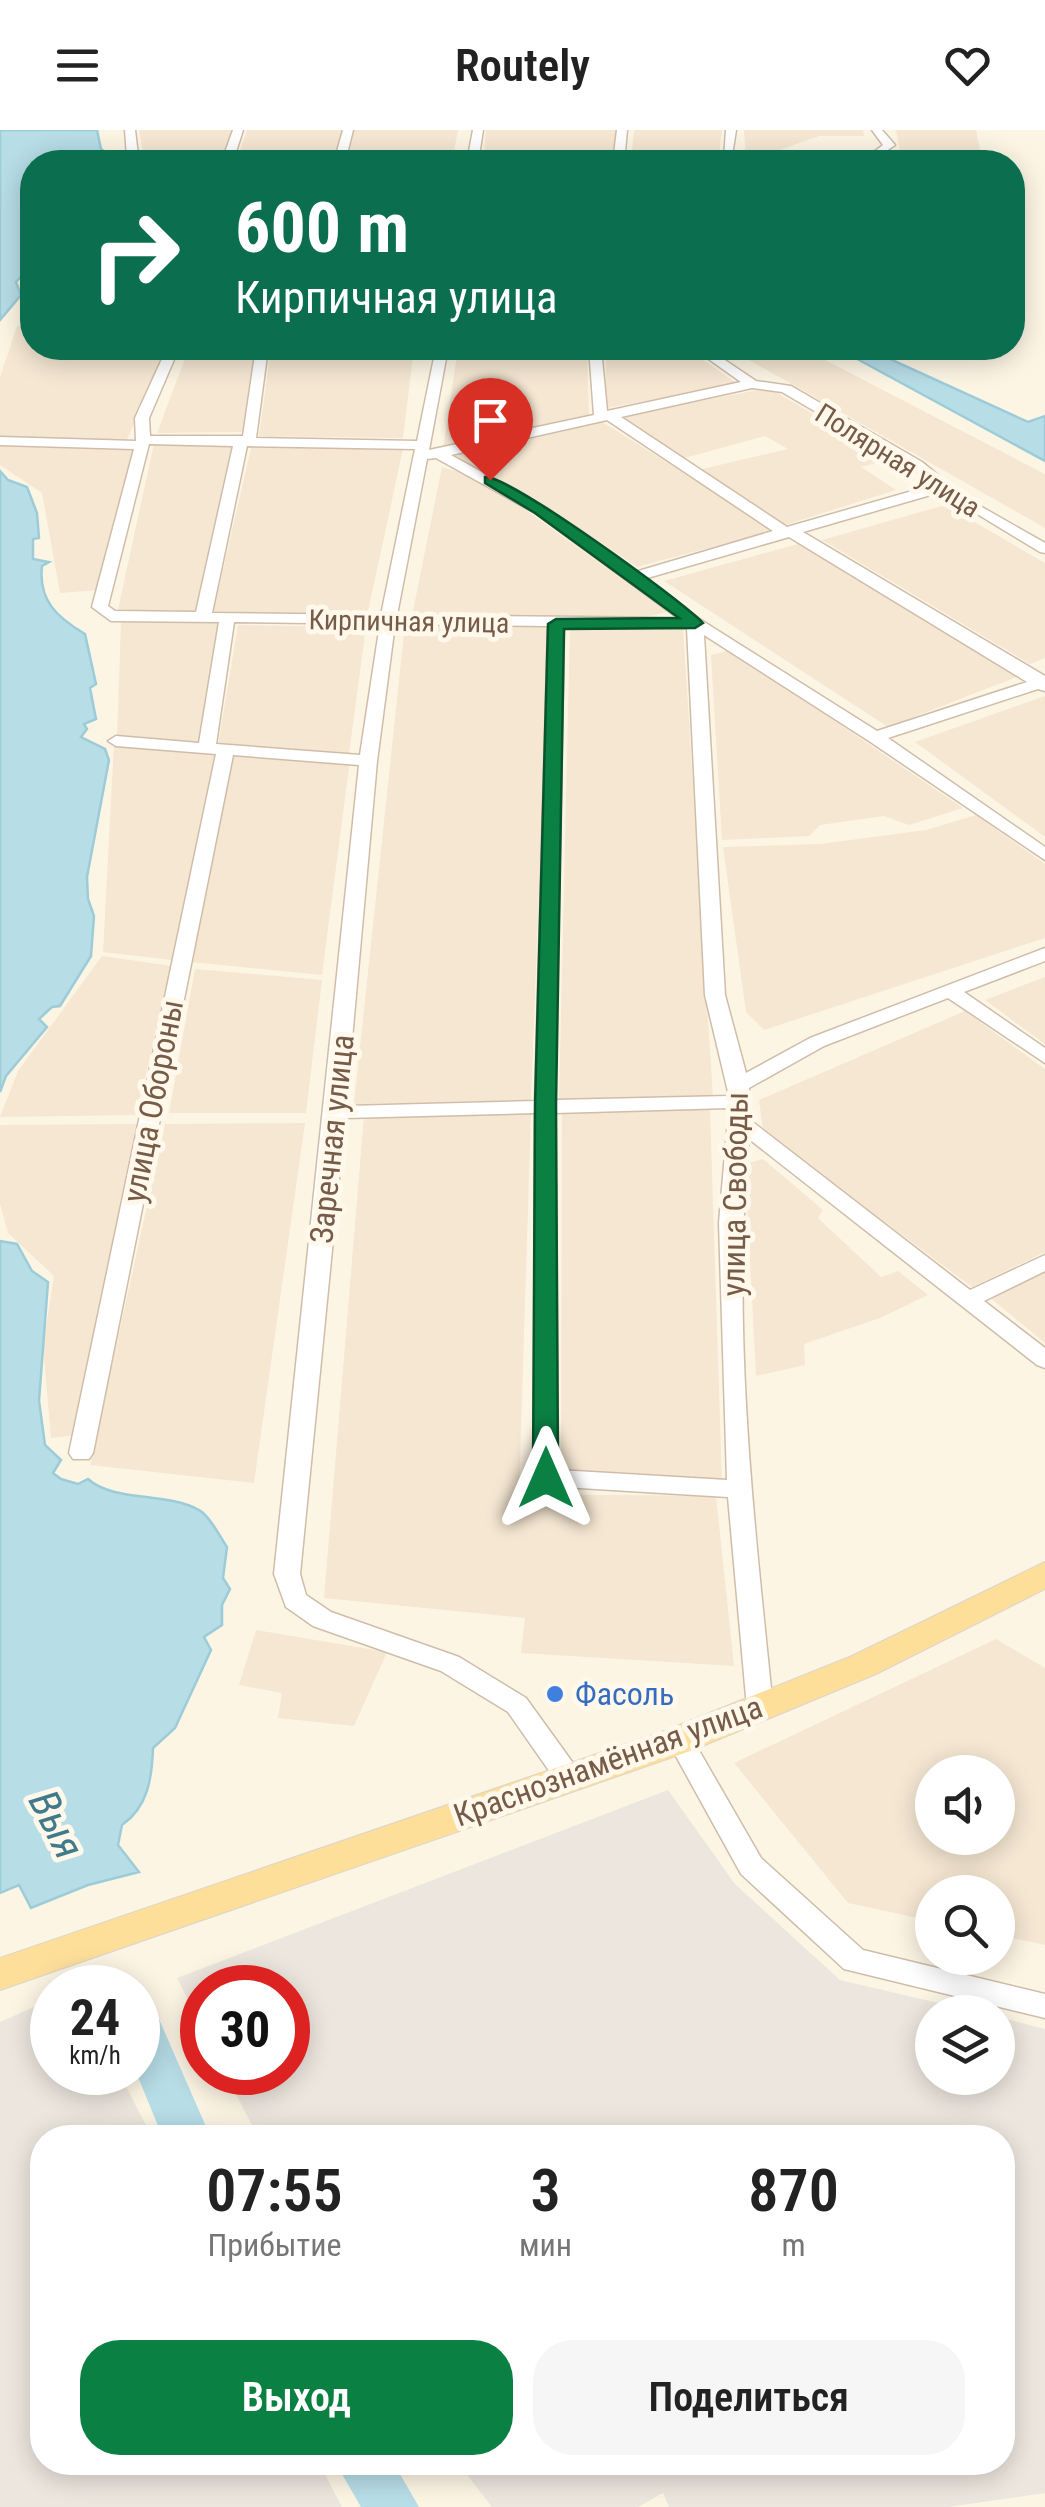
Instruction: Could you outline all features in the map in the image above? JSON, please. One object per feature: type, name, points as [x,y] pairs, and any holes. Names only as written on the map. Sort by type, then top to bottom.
[{"type":"main road","name":"Краснознамённая улица","points":[[0,1974],[680,1740],[864,1665],[1045,1574]]},
{"type":"street","points":[[876,130],[890,145],[883,150]]},
{"type":"street","points":[[142,442],[142,418],[168,360]]},
{"type":"street","points":[[203,618],[260,360]]},
{"type":"street","name":"Заречная улица","points":[[440,360],[427,451],[388,621],[368,761],[287,1574],[295,1600],[322,1619],[450,1664],[517,1705],[570,1777]]},
{"type":"street","points":[[597,360],[605,416],[789,533],[1043,684]]},
{"type":"street","name":"Полярная улица","points":[[717,360],[752,384],[786,389],[917,465],[941,487],[1045,549]]},
{"type":"street","points":[[0,441],[245,440],[427,451],[752,384]]},
{"type":"street","name":"Кирпичная улица","points":[[142,442],[100,598],[104,612],[124,618],[695,623]]},
{"type":"street","points":[[427,451],[540,510],[695,623],[875,737],[1045,854]]},
{"type":"street","points":[[633,577],[941,487]]},
{"type":"street","name":"улица Обороны","points":[[80,1453],[217,749],[227,619]]},
{"type":"street","name":"улица Свободы","points":[[695,623],[715,995],[740,1103],[730,1223],[739,1489],[760,1708]]},
{"type":"street","points":[[556,624],[546,1105],[546,1478],[739,1489]]},
{"type":"street","points":[[875,737],[1043,684]]},
{"type":"street","points":[[116,741],[368,761]]},
{"type":"street","points":[[335,1112],[740,1103],[818,1042],[1045,954]]},
{"type":"street","points":[[950,990],[1045,1057]]},
{"type":"street","points":[[740,1103],[967,1300],[1045,1360]]},
{"type":"street","points":[[967,1300],[1045,1262]]},
{"type":"street","points":[[680,1740],[751,1866],[854,1960],[1045,2006]]},
{"type":"shaded area","points":[[139,130],[233,130],[225,150],[143,150]]},
{"type":"shaded area","points":[[247,130],[342,130],[337,150],[240,150]]},
{"type":"shaded area","points":[[353,130],[458,130],[454,150],[347,150]]},
{"type":"shaded area","points":[[486,130],[616,130],[613,150],[484,150]]},
{"type":"shaded area","points":[[634,130],[722,130],[720,150],[632,150]]},
{"type":"shaded area","points":[[744,130],[863,130],[864,136],[819,136],[780,150],[745,150]]},
{"type":"shaded area","points":[[896,130],[976,130],[980,150],[900,150]]},
{"type":"shaded area","points":[[17,326],[20,360],[161,360],[126,442],[0,438],[0,377]]},
{"type":"shaded area","points":[[184,360],[258,360],[243,432],[157,433]]},
{"type":"shaded area","points":[[269,360],[413,360],[403,438],[259,436]]},
{"type":"shaded area","points":[[456,360],[587,360],[589,416],[443,449]]},
{"type":"shaded area","points":[[606,360],[703,360],[738,384],[606,408]]},
{"type":"shaded area","points":[[749,360],[825,360],[1045,474],[1045,528]]},
{"type":"shaded area","points":[[772,390],[891,459],[861,467],[896,490],[782,526],[698,470],[788,449],[765,436],[681,459],[618,417]]},
{"type":"shaded area","points":[[601,421],[775,530],[637,567],[540,502],[451,456]]},
{"type":"shaded area","points":[[154,444],[235,444],[199,614],[117,614]]},
{"type":"shaded area","points":[[252,444],[403,449],[367,616],[213,613]]},
{"type":"shaded area","points":[[0,446],[134,450],[99,590],[60,593],[42,493],[0,465]]},
{"type":"shaded area","points":[[442,467],[497,489],[667,612],[642,618],[412,616]]},
{"type":"shaded area","points":[[945,505],[1045,563],[1045,658],[1030,664],[822,540]]},
{"type":"shaded area","points":[[805,542],[1022,675],[888,727],[664,581]]},
{"type":"shaded area","points":[[121,622],[218,622],[202,744],[117,737]]},
{"type":"shaded area","points":[[405,624],[549,627],[531,1100],[354,1104]]},
{"type":"shaded area","points":[[238,625],[366,627],[349,754],[218,745]]},
{"type":"shaded area","points":[[570,626],[683,627],[713,1097],[559,1099]]},
{"type":"shaded area","points":[[730,650],[963,808],[909,825],[884,816],[820,825],[809,836],[722,840],[711,655]]},
{"type":"shaded area","points":[[1045,696],[1045,837],[915,742]]},
{"type":"shaded area","points":[[114,744],[217,752],[172,960],[103,952]]},
{"type":"shaded area","points":[[234,754],[350,760],[322,975],[191,962]]},
{"type":"shaded area","points":[[976,815],[1045,864],[1045,938],[764,1030],[746,1012],[723,847],[820,844],[926,830]]},
{"type":"shaded area","points":[[102,956],[172,966],[136,1115],[0,1117],[18,1071]]},
{"type":"shaded area","points":[[195,969],[322,980],[306,1113],[169,1113]]},
{"type":"shaded area","points":[[1045,977],[1045,1044],[985,1000]]},
{"type":"shaded area","points":[[965,1011],[1045,1069],[1045,1252],[972,1287],[763,1131],[759,1100]]},
{"type":"shaded area","points":[[710,1109],[722,1483],[561,1469],[562,1110]]},
{"type":"shaded area","points":[[531,1113],[519,1494],[716,1496],[734,1666],[521,1653],[525,1618],[324,1598],[364,1116]]},
{"type":"shaded area","points":[[305,1123],[254,1483],[90,1465],[165,1124]]},
{"type":"shaded area","points":[[138,1124],[79,1435],[51,1438],[43,1346],[54,1276],[8,1233],[0,1204],[0,1125]]},
{"type":"shaded area","points":[[763,1159],[823,1210],[818,1218],[881,1277],[898,1271],[928,1295],[880,1318],[804,1344],[805,1365],[756,1376],[745,1164]]},
{"type":"shaded area","points":[[1045,1270],[1045,1343],[989,1297]]},
{"type":"shaded area","points":[[256,1630],[387,1652],[354,1726],[278,1718],[282,1693],[239,1685]]},
{"type":"shaded area","points":[[996,1639],[1045,1668],[1045,1945],[1015,1939],[1015,1875],[915,1875],[915,1917],[848,1903],[734,1763]]},
{"type":"shaded area","points":[[668,1790],[735,1884],[840,1980],[915,1998],[915,2095],[1015,2095],[1015,2021],[1045,2029],[1045,2493],[949,2507],[669,2507],[663,2493],[638,2507],[492,2507],[467,2475],[1015,2475],[1015,2125],[252,2125],[236,2095],[310,2095],[310,1965],[211,1965]]},
{"type":"shaded area","points":[[30,2009],[30,2095],[130,2095],[146,2125],[30,2125],[30,2475],[325,2475],[342,2507],[0,2507],[0,2022]]},
{"type":"water","points":[[0,130],[97,130],[102,150],[20,150],[20,278],[16,282],[20,296],[0,320]]},
{"type":"water","points":[[859,360],[892,360],[1028,422],[1045,416],[1045,461]]},
{"type":"water","points":[[0,471],[8,480],[27,487],[37,513],[39,538],[33,539],[33,559],[49,562],[42,566],[47,599],[58,615],[85,634],[96,684],[90,688],[96,719],[84,724],[87,729],[81,737],[105,749],[109,760],[87,877],[94,916],[91,956],[60,1006],[52,1007],[39,1019],[47,1027],[6,1076],[0,1092]]},
{"type":"water","points":[[0,1241],[17,1244],[32,1271],[48,1282],[39,1401],[45,1445],[61,1460],[53,1473],[78,1484],[88,1479],[111,1491],[186,1504],[199,1510],[227,1547],[223,1578],[230,1589],[222,1605],[222,1625],[204,1637],[211,1650],[175,1728],[153,1748],[150,1781],[143,1801],[122,1825],[118,1845],[139,1872],[88,1885],[31,1908],[19,1885],[0,1893]]},
{"type":"waterway","name":"Выя","points":[[160,2074],[182,2125]]},
{"type":"waterway","name":"Выя","points":[[370,2475],[392,2507]]},
{"type":"place","name":"Фасоль","points":[[555,1694]]},
{"type":"route","points":[[490,480],[540,510],[695,623],[556,624],[546,1105],[546,1478]]}]
